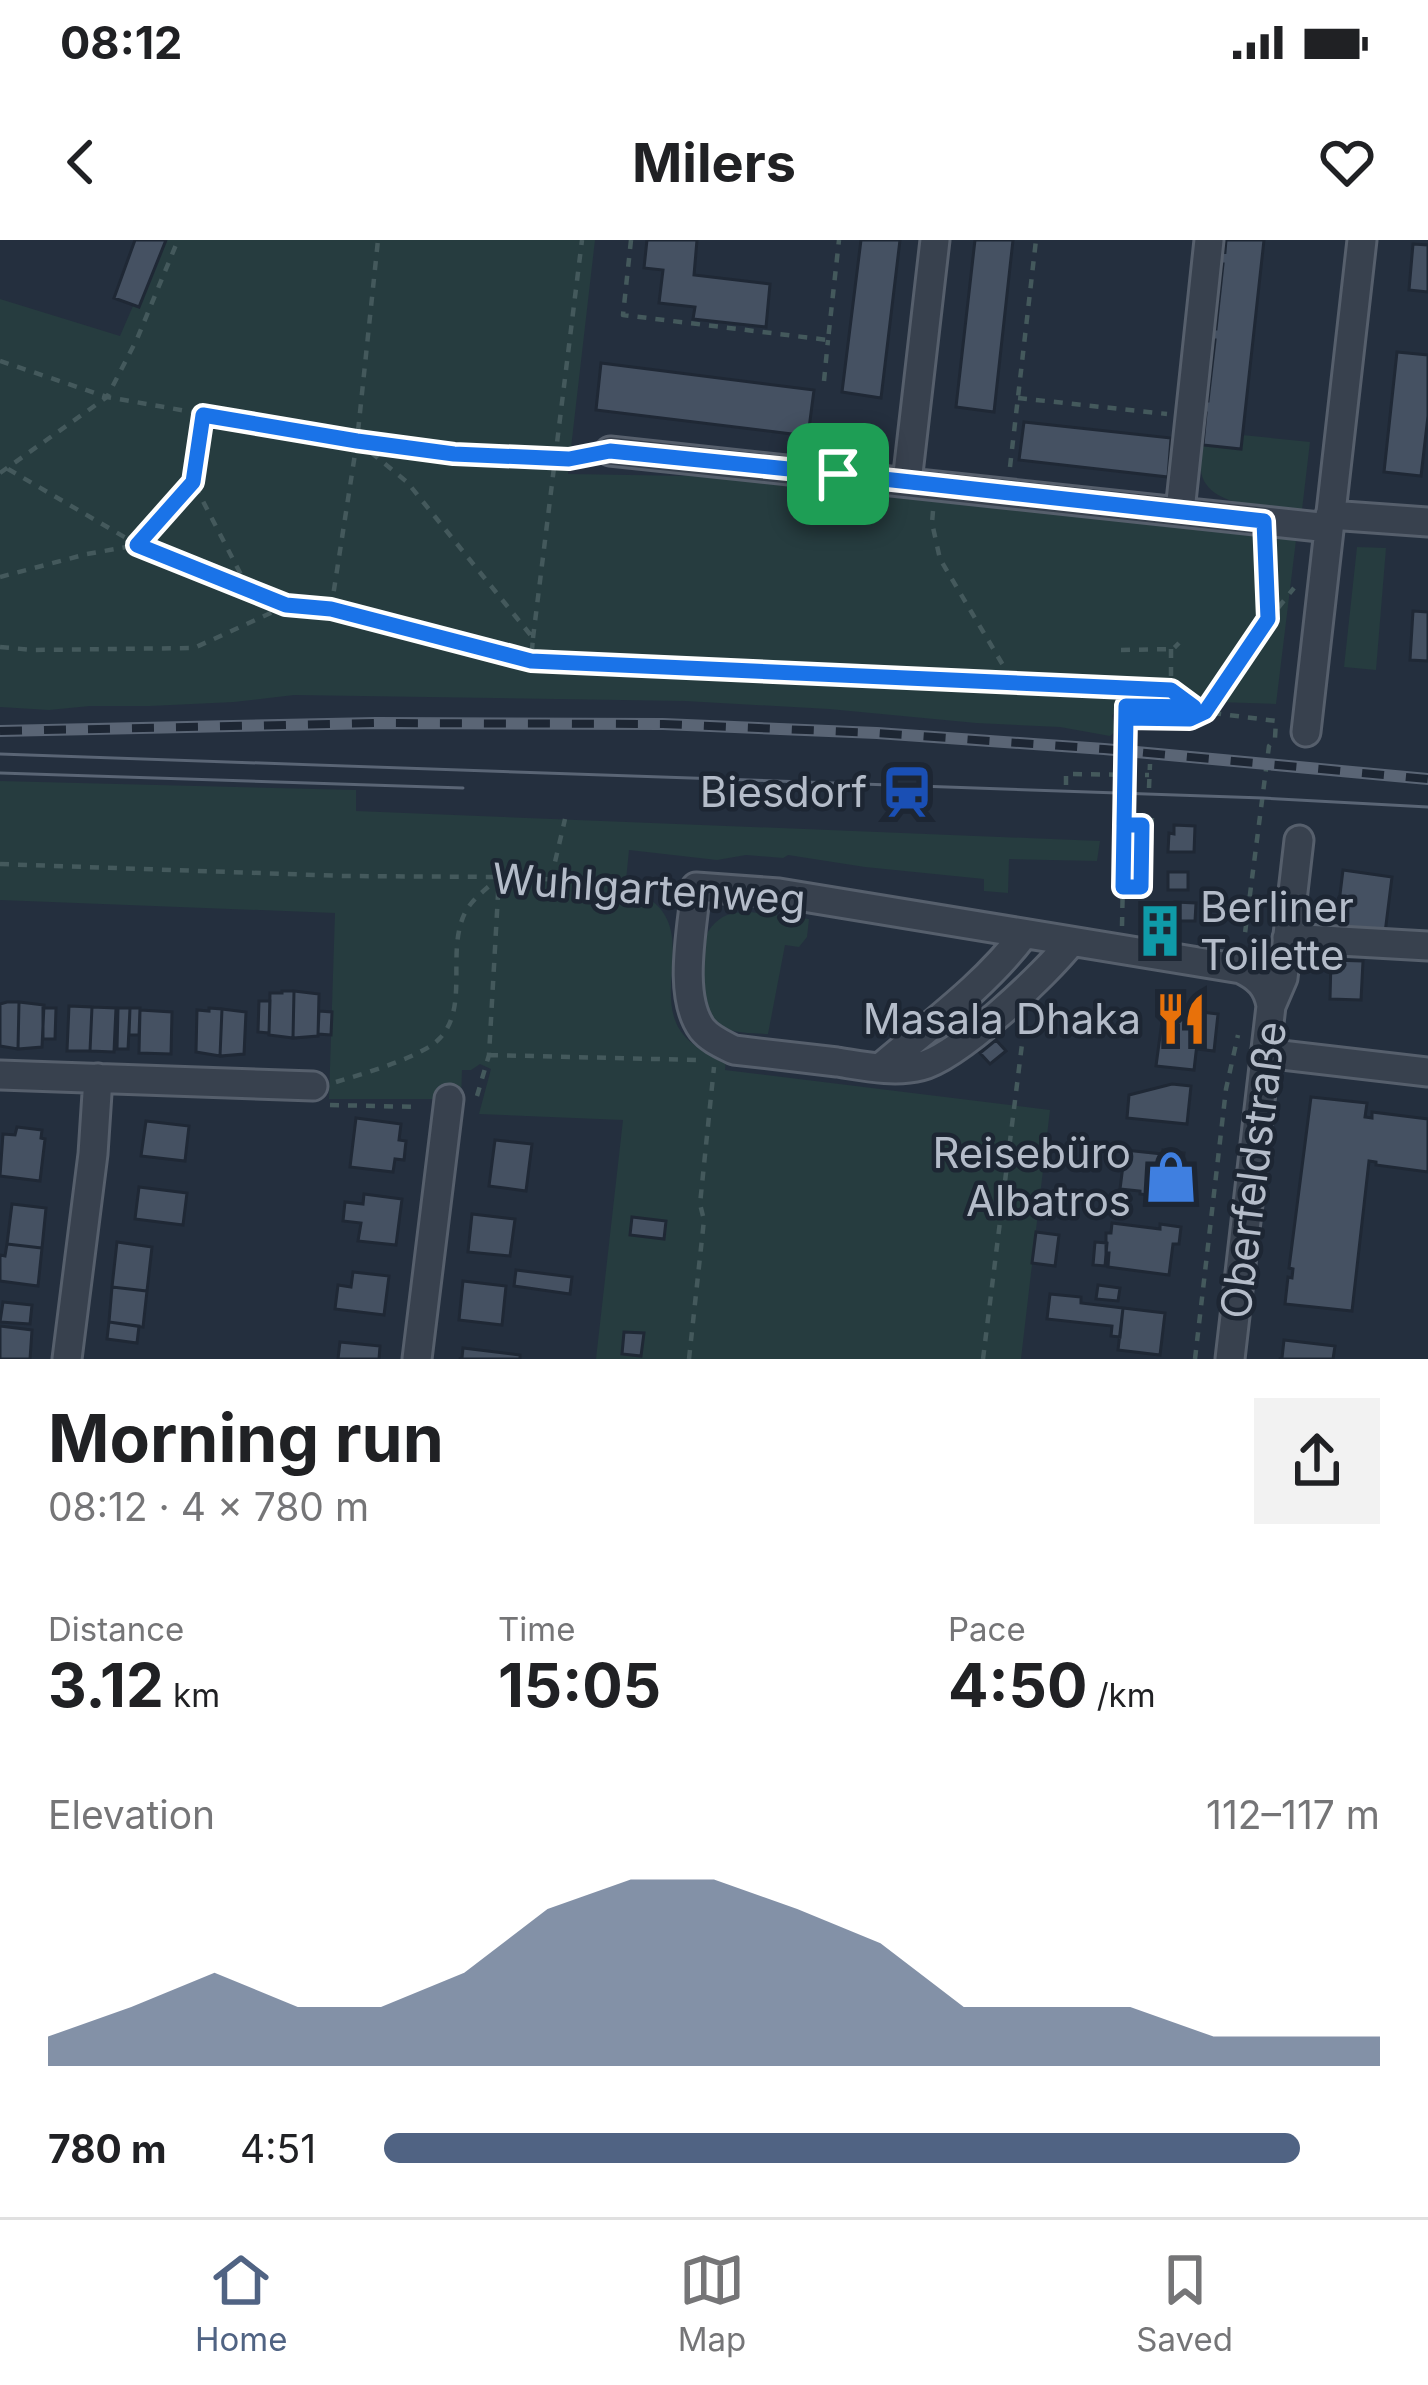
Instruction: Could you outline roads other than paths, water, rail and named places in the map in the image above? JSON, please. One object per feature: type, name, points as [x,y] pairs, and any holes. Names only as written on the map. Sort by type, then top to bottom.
[{"type":"street","points":[[921,483],[935,240]]},
{"type":"street","points":[[1180,511],[1209,240]]},
{"type":"street","points":[[1306,732],[1361,240]]},
{"type":"street","points":[[610,451],[1264,521],[1428,522]]},
{"type":"street","name":"Oberfeldstraße","points":[[1230,1359],[1271,1006],[1283,978],[1299,840]]},
{"type":"street","name":"Wuhlgartenweg","points":[[880,1068],[734,1050],[703,1029],[688,988],[696,886],[779,893],[1240,970],[1255,975],[1269,993],[1271,1006]]},
{"type":"street","points":[[880,1068],[963,998],[1024,934]]},
{"type":"street","points":[[1287,938],[1428,946]]},
{"type":"street","points":[[880,1068],[916,1068],[939,1060],[1052,967],[1072,942]]},
{"type":"street","points":[[1265,1053],[1428,1072]]},
{"type":"street","points":[[0,1075],[313,1086]]},
{"type":"street","points":[[67,1359],[98,1078]]},
{"type":"street","points":[[417,1359],[449,1104]]},
{"type":"tram line","points":[[0,754],[1428,807]]},
{"type":"tram line","points":[[0,773],[463,788]]},
{"type":"railway","points":[[0,731],[376,723],[663,724],[1104,749],[1428,779]]},
{"type":"place","name":"Biesdorf","points":[[907,792]]},
{"type":"place","name":"Berliner Toilette","points":[[1160,931]]},
{"type":"place","name":"Masala Dhaka","points":[[1181,1019]]},
{"type":"place","name":"Reisebüro Albatros","points":[[1171,1177]]}]
